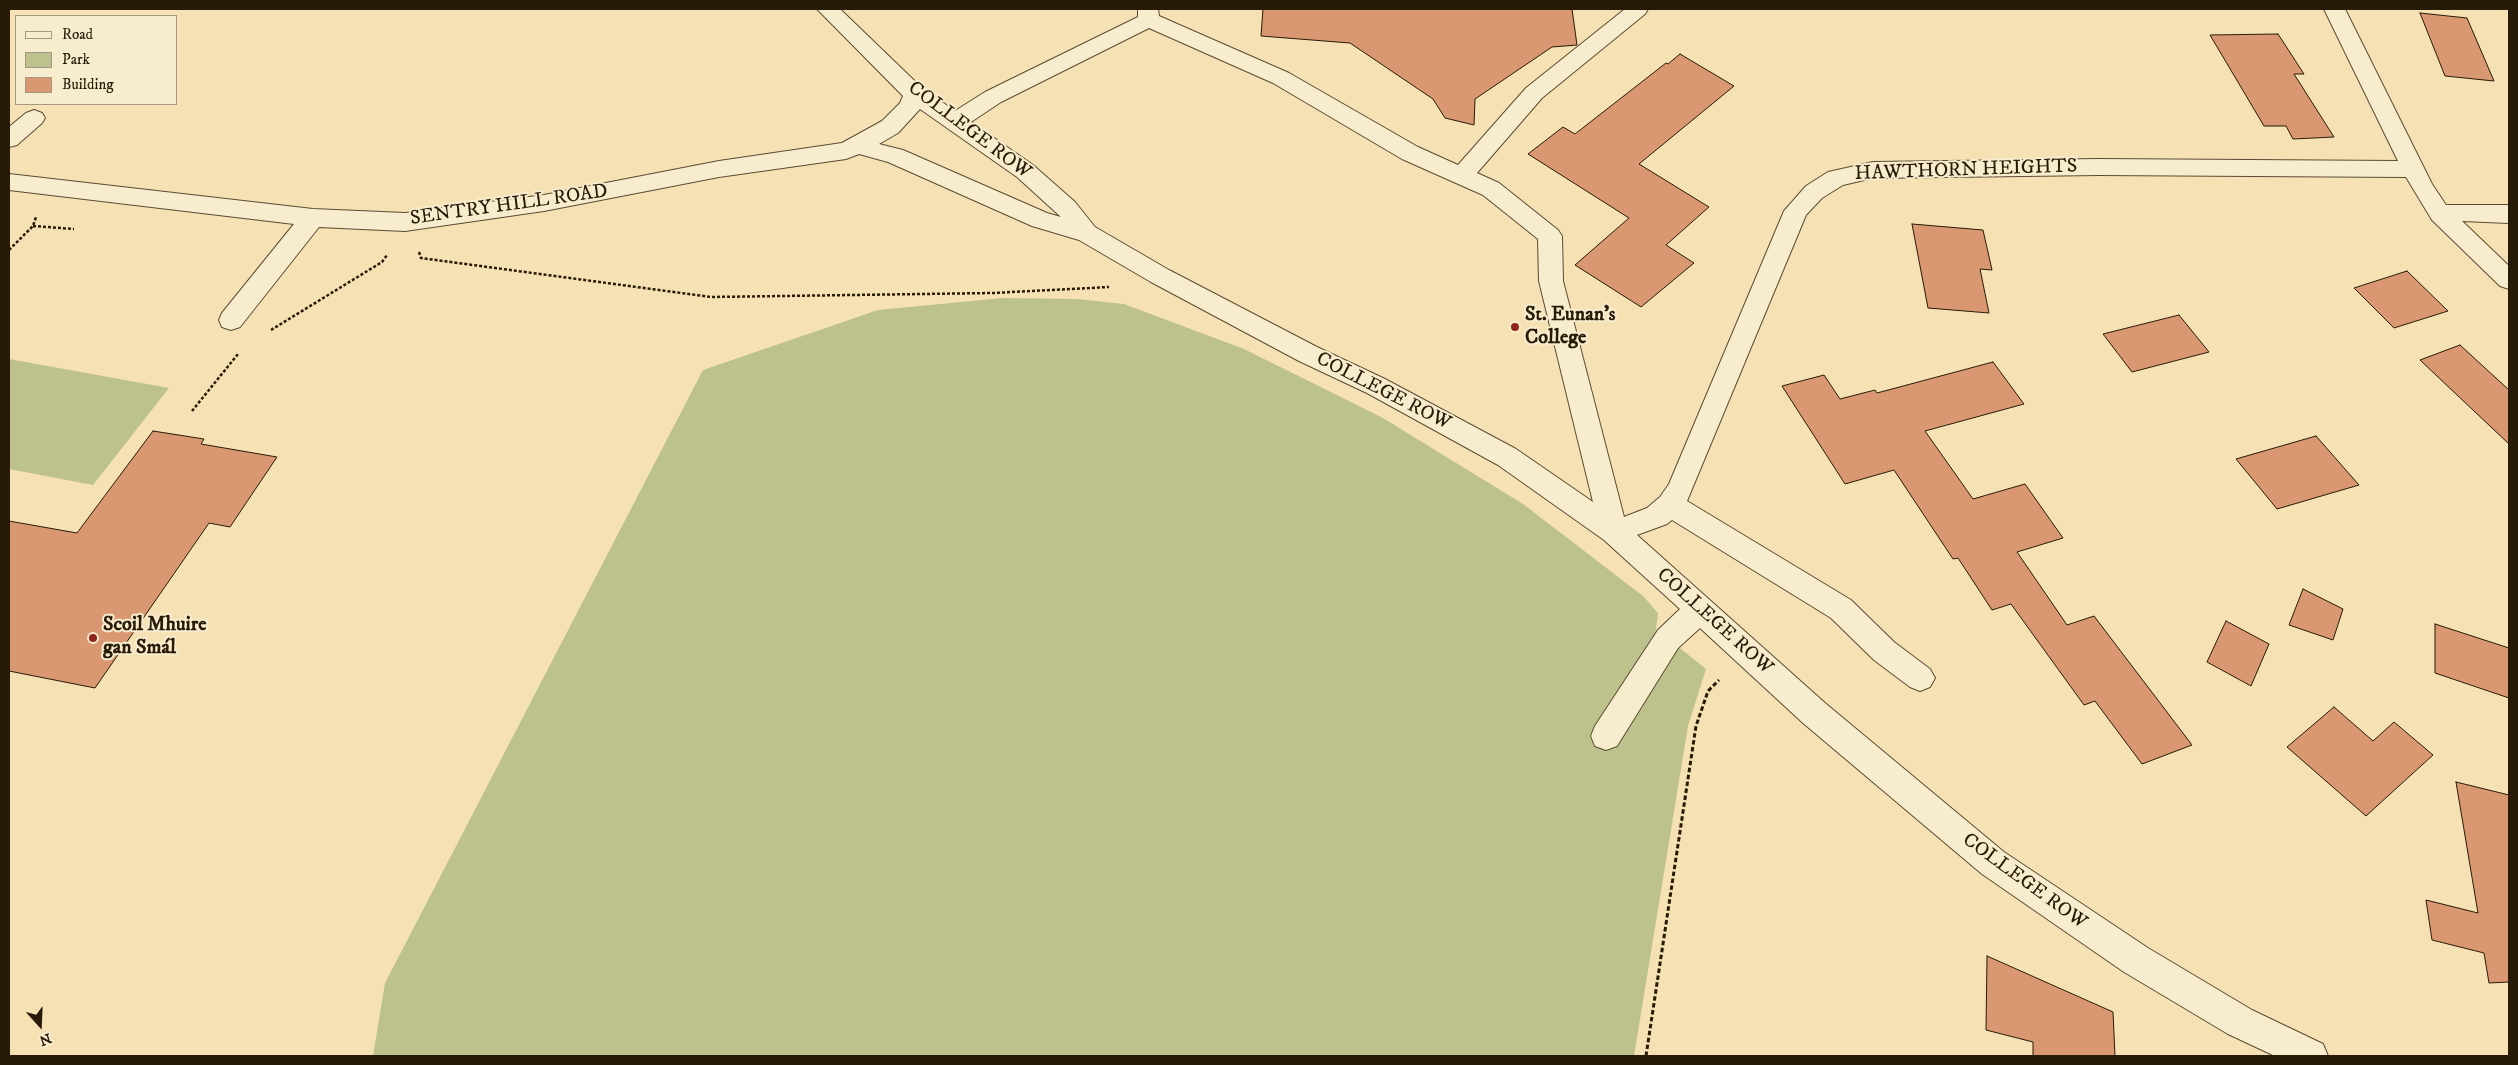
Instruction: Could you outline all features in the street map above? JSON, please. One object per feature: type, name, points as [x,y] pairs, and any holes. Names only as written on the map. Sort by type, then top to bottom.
[{"type":"street","name":"COLLEGE ROW","points":[[828,9],[915,94],[1025,172],[1067,208],[1087,233]]},
{"type":"street","points":[[1462,176],[1534,93],[1638,9]]},
{"type":"street","points":[[2335,9],[2412,168],[2440,214],[2509,280]]},
{"type":"street","points":[[956,122],[993,97],[1149,14],[1281,78],[1410,153],[1491,189],[1550,236],[1551,281],[1614,532]]},
{"type":"street","points":[[858,146],[890,126],[910,107],[915,94]]},
{"type":"street","points":[[9,139],[34,118]]},
{"type":"street","name":"COLLEGE ROW","points":[[858,146],[895,156],[1040,220],[1087,233],[1160,276],[1308,354],[1376,386],[1507,457],[1614,532],[1814,713],[1993,863],[2136,960],[2240,1022],[2311,1056]]},
{"type":"street","name":"SENTRY HILL ROAD","points":[[12,185],[312,218],[406,222],[544,203],[719,169],[829,154],[858,146]]},
{"type":"street","name":"HAWTHORN HEIGHTS","points":[[1614,532],[1657,516],[1670,505],[1684,480],[1796,211],[1814,192],[1836,178],[1873,170],[2099,167],[2412,168]]},
{"type":"street","points":[[2440,214],[2470,212],[2509,214]]},
{"type":"street","points":[[231,320],[312,218]]},
{"type":"street","points":[[1670,505],[1841,609],[1884,651],[1920,678]]},
{"type":"street","points":[[1606,736],[1668,638],[1700,610]]},
{"type":"path","points":[[9,250],[32,226],[39,211]]},
{"type":"path","points":[[406,222],[421,258],[711,297],[993,293],[1115,286],[1160,276]]},
{"type":"path","points":[[268,332],[382,262],[406,222]]},
{"type":"path","points":[[32,226],[74,229]]},
{"type":"path","points":[[192,411],[244,347]]},
{"type":"path","points":[[1646,1056],[1696,726],[1708,692],[1718,681]]},
{"type":"green space","points":[[1003,298],[1077,299],[1124,304],[1244,349],[1383,418],[1523,504],[1643,596],[1658,613],[1656,629],[1706,669],[1688,726],[1634,1056],[373,1056],[385,983],[703,370],[878,310]]},
{"type":"green space","points":[[9,359],[169,388],[93,485],[9,469]]},
{"type":"building","points":[[1263,9],[1572,9],[1577,45],[1552,47],[1475,99],[1474,125],[1445,118],[1433,99],[1350,43],[1261,36]]},
{"type":"building","points":[[2420,13],[2467,18],[2494,81],[2445,76]]},
{"type":"building","points":[[2278,34],[2304,74],[2294,74],[2334,137],[2293,139],[2286,126],[2264,126],[2210,35]]},
{"type":"building","points":[[1680,54],[1734,86],[1639,164],[1709,207],[1666,245],[1694,263],[1641,307],[1575,265],[1629,218],[1528,154],[1563,127],[1575,134]]},
{"type":"building","points":[[1912,224],[1983,230],[1992,270],[1980,269],[1989,313],[1928,308]]},
{"type":"building","points":[[2407,271],[2448,311],[2394,328],[2354,288]]},
{"type":"building","points":[[2179,315],[2209,352],[2132,372],[2103,334]]},
{"type":"building","points":[[2460,345],[2509,390],[2509,444],[2420,360]]},
{"type":"building","points":[[1993,362],[2024,404],[1925,431],[1973,499],[2025,484],[2063,538],[2017,552],[2067,625],[2094,616],[2192,745],[2142,764],[2095,701],[2084,705],[2011,604],[1992,610],[1958,558],[1953,559],[1894,470],[1845,484],[1782,386],[1824,375],[1840,399],[1875,390],[1877,393]]},
{"type":"building","points":[[153,431],[204,439],[201,444],[277,457],[230,527],[209,523],[95,688],[9,671],[9,521],[77,533]]},
{"type":"building","points":[[2316,436],[2359,485],[2277,509],[2236,459]]},
{"type":"building","points":[[2303,589],[2343,609],[2333,640],[2289,625]]},
{"type":"building","points":[[2226,621],[2269,644],[2251,686],[2207,662]]},
{"type":"building","points":[[2435,624],[2509,648],[2509,698],[2435,673]]},
{"type":"building","points":[[2334,707],[2373,741],[2394,722],[2433,755],[2366,816],[2287,747]]},
{"type":"building","points":[[2456,782],[2509,795],[2509,982],[2489,983],[2484,953],[2432,940],[2426,900],[2478,913]]},
{"type":"building","points":[[1987,956],[2113,1012],[2115,1056],[2033,1056],[2033,1042],[1986,1030]]},
{"type":"place","name":"St. Eunan's College","points":[[1515,327]]},
{"type":"place","name":"Scoil Mhuire gan Smál","points":[[93,638]]}]
